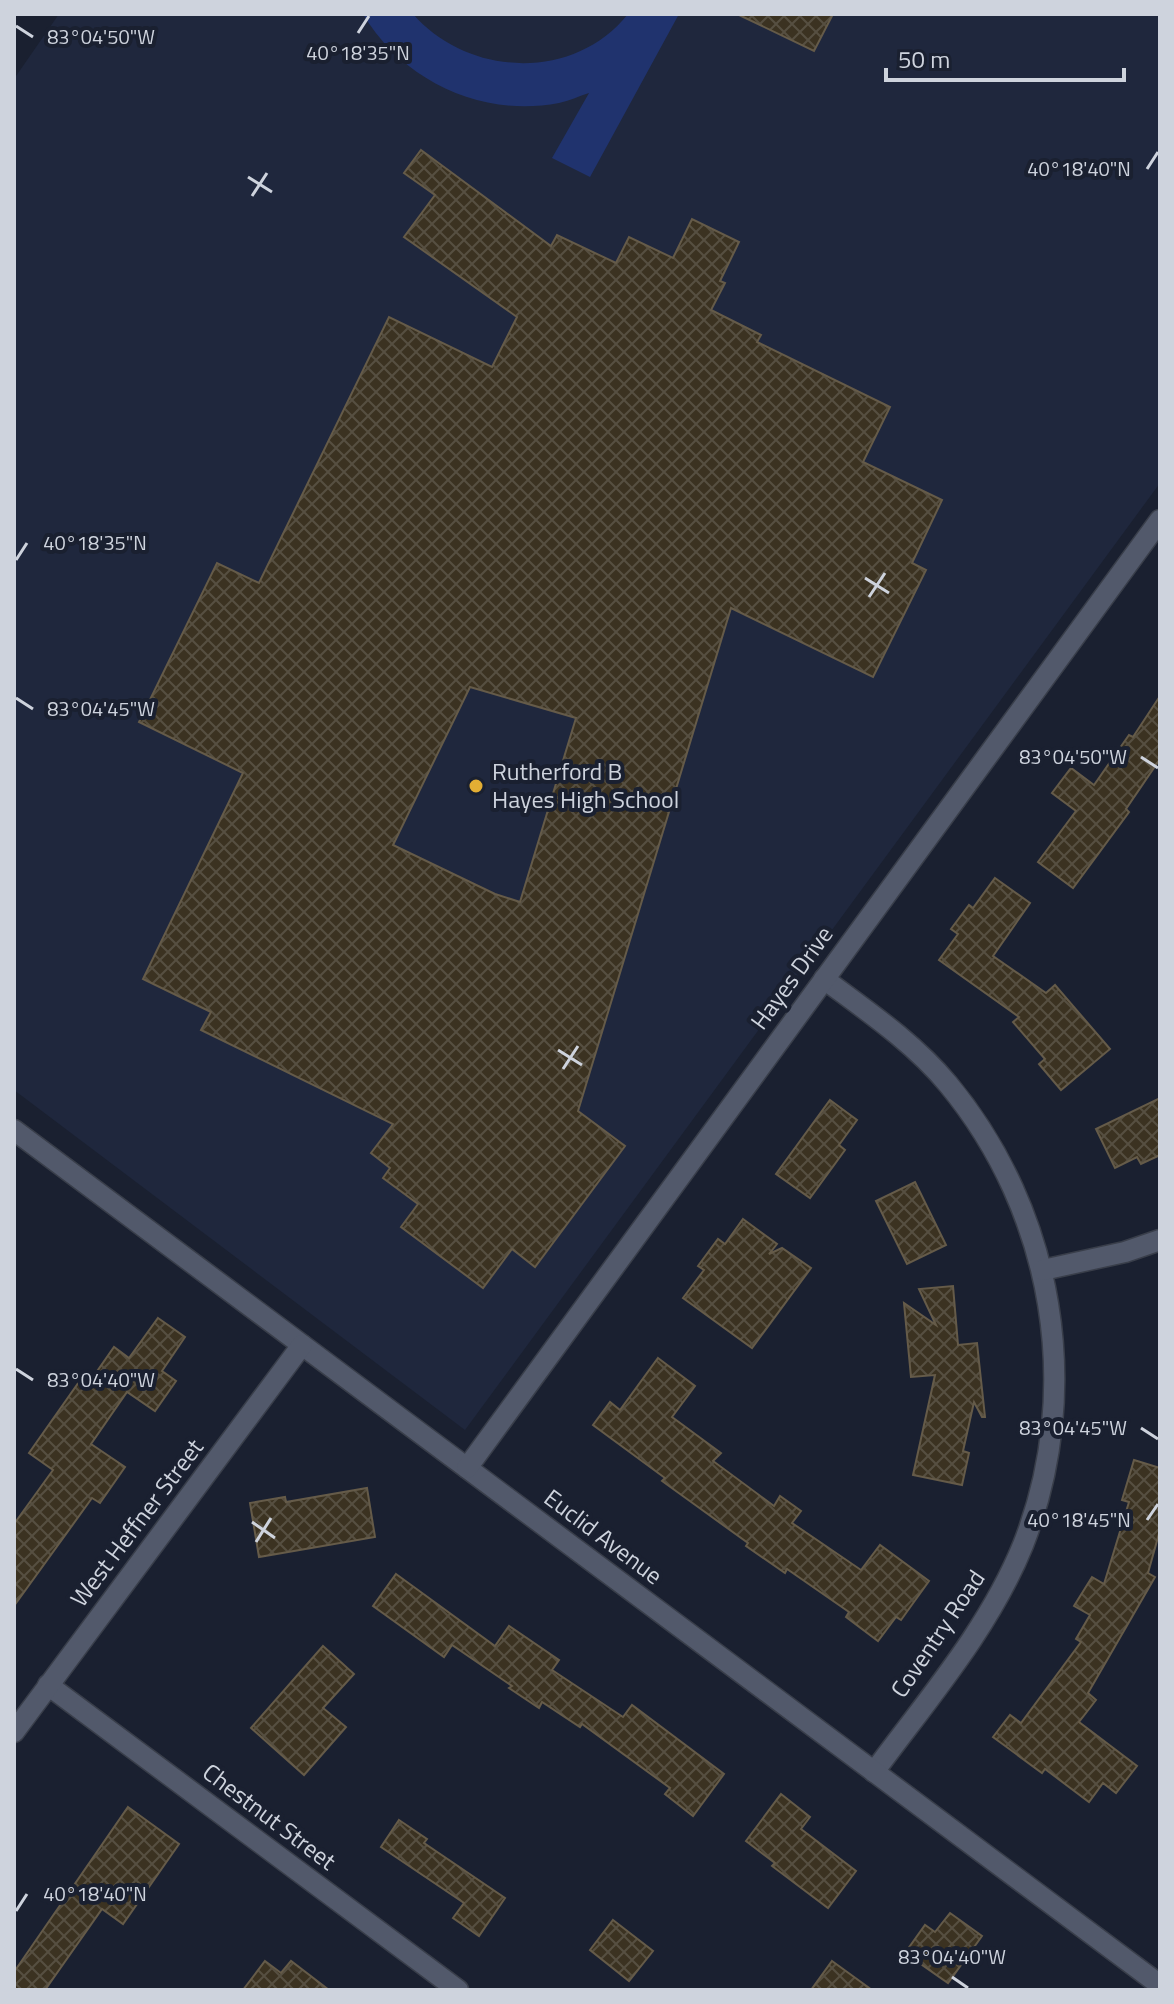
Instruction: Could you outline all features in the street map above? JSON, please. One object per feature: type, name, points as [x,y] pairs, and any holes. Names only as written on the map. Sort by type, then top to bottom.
[{"type":"street","name":"Hayes Drive","points":[[467,1468],[1160,520]]},
{"type":"street","name":"Coventry Road","points":[[824,979],[926,1060],[988,1138],[1029,1222],[1043,1270],[1055,1372],[1046,1469],[1023,1544],[987,1616],[874,1772]]},
{"type":"street","name":"Euclid Avenue","points":[[14,1130],[1160,1985]]},
{"type":"street","points":[[1043,1270],[1125,1252],[1160,1240]]},
{"type":"street","name":"West Heffner Street","points":[[14,1732],[302,1345]]},
{"type":"street","name":"Chestnut Street","points":[[48,1685],[458,1990]]},
{"type":"shaded area","name":"Rutherford B Hayes High School","points":[[59,14],[1160,14],[1160,483],[465,1430],[14,1090],[14,79]]},
{"type":"shaded area","points":[[363,14],[413,14],[436,35],[462,50],[491,60],[521,63],[551,60],[579,52],[606,36],[628,14],[679,14],[590,177],[552,158],[589,93],[559,103],[530,106],[502,105],[474,99],[422,76],[380,38]]},
{"type":"building","points":[[737,14],[833,14],[814,51]]},
{"type":"building","points":[[421,150],[551,246],[557,235],[616,263],[629,237],[673,258],[692,219],[739,242],[720,281],[725,283],[711,310],[761,335],[757,342],[890,407],[863,462],[942,500],[912,563],[926,570],[873,677],[731,608],[578,1111],[625,1146],[535,1267],[512,1249],[483,1288],[401,1227],[418,1204],[383,1178],[390,1168],[371,1153],[393,1124],[201,1030],[211,1012],[143,979],[243,773],[139,722],[217,563],[259,583],[389,317],[492,367],[517,317],[404,237],[435,195],[404,173]],"holes":[[[470,687],[576,718],[520,902],[495,894],[393,845]]]},
{"type":"building","points":[[1160,696],[1160,759],[1126,809],[1129,812],[1073,888],[1038,862],[1076,811],[1052,793],[1071,768],[1094,785],[1129,735],[1133,737]]},
{"type":"building","points":[[995,878],[1030,903],[993,956],[1046,993],[1055,985],[1110,1049],[1061,1090],[1039,1064],[1045,1059],[1013,1022],[1019,1017],[939,960],[958,934],[951,929],[969,905],[973,908]]},
{"type":"building","points":[[1160,1098],[1160,1155],[1141,1164],[1137,1157],[1115,1168],[1096,1129]]},
{"type":"building","points":[[830,1100],[857,1120],[839,1145],[845,1150],[810,1198],[776,1174]]},
{"type":"building","points":[[915,1182],[946,1245],[907,1264],[876,1201]]},
{"type":"building","points":[[743,1219],[777,1244],[769,1254],[782,1248],[811,1268],[752,1348],[683,1298],[704,1270],[698,1266],[718,1239],[725,1244]]},
{"type":"building","points":[[953,1286],[958,1345],[977,1343],[985,1417],[982,1417],[974,1402],[963,1451],[969,1453],[962,1485],[913,1475],[935,1375],[911,1377],[904,1303],[936,1325],[919,1289]]},
{"type":"building","points":[[158,1318],[185,1337],[162,1371],[176,1381],[155,1411],[127,1392],[91,1444],[125,1467],[100,1503],[92,1498],[14,1606],[14,1524],[53,1470],[29,1453],[79,1382],[86,1387],[114,1347],[129,1358]]},
{"type":"building","points":[[658,1358],[695,1386],[672,1417],[721,1453],[713,1461],[774,1506],[780,1496],[801,1511],[792,1523],[861,1570],[880,1545],[929,1581],[901,1620],[896,1617],[878,1641],[846,1617],[849,1612],[787,1569],[785,1573],[746,1546],[748,1543],[662,1481],[665,1478],[593,1425],[610,1402],[620,1410]]},
{"type":"building","points":[[1134,1460],[1160,1468],[1160,1530],[1148,1573],[1155,1577],[1088,1693],[1096,1700],[1079,1722],[1137,1766],[1116,1793],[1103,1783],[1089,1802],[1045,1769],[1042,1773],[993,1737],[1010,1715],[1021,1723],[1081,1642],[1076,1639],[1090,1615],[1074,1606],[1092,1577],[1104,1584],[1129,1502],[1122,1500]]},
{"type":"building","points":[[367,1488],[375,1537],[259,1557],[250,1503],[285,1497],[286,1502]]},
{"type":"building","points":[[396,1574],[495,1646],[509,1626],[559,1660],[552,1670],[623,1717],[632,1705],[724,1774],[693,1816],[665,1794],[670,1788],[582,1724],[580,1727],[542,1702],[539,1708],[452,1645],[444,1657],[373,1606]]},
{"type":"building","points":[[323,1646],[354,1674],[323,1708],[346,1727],[304,1775],[251,1728]]},
{"type":"building","points":[[781,1794],[810,1817],[801,1829],[856,1871],[828,1908],[772,1866],[775,1863],[746,1841]]},
{"type":"building","points":[[128,1807],[179,1844],[123,1924],[102,1909],[45,1990],[14,1990],[14,1972]]},
{"type":"building","points":[[399,1820],[427,1839],[424,1843],[505,1898],[479,1936],[453,1918],[464,1903],[381,1847]]},
{"type":"building","points":[[950,1913],[982,1936],[948,1983],[905,1953],[925,1925],[935,1932]]},
{"type":"building","points":[[613,1920],[653,1951],[629,1981],[590,1950]]},
{"type":"building","points":[[265,1961],[281,1973],[291,1961],[329,1990],[243,1990]]},
{"type":"building","points":[[832,1961],[872,1990],[811,1990]]},
{"type":"place","name":"Rutherford B Hayes High School","points":[[476,786]]}]
